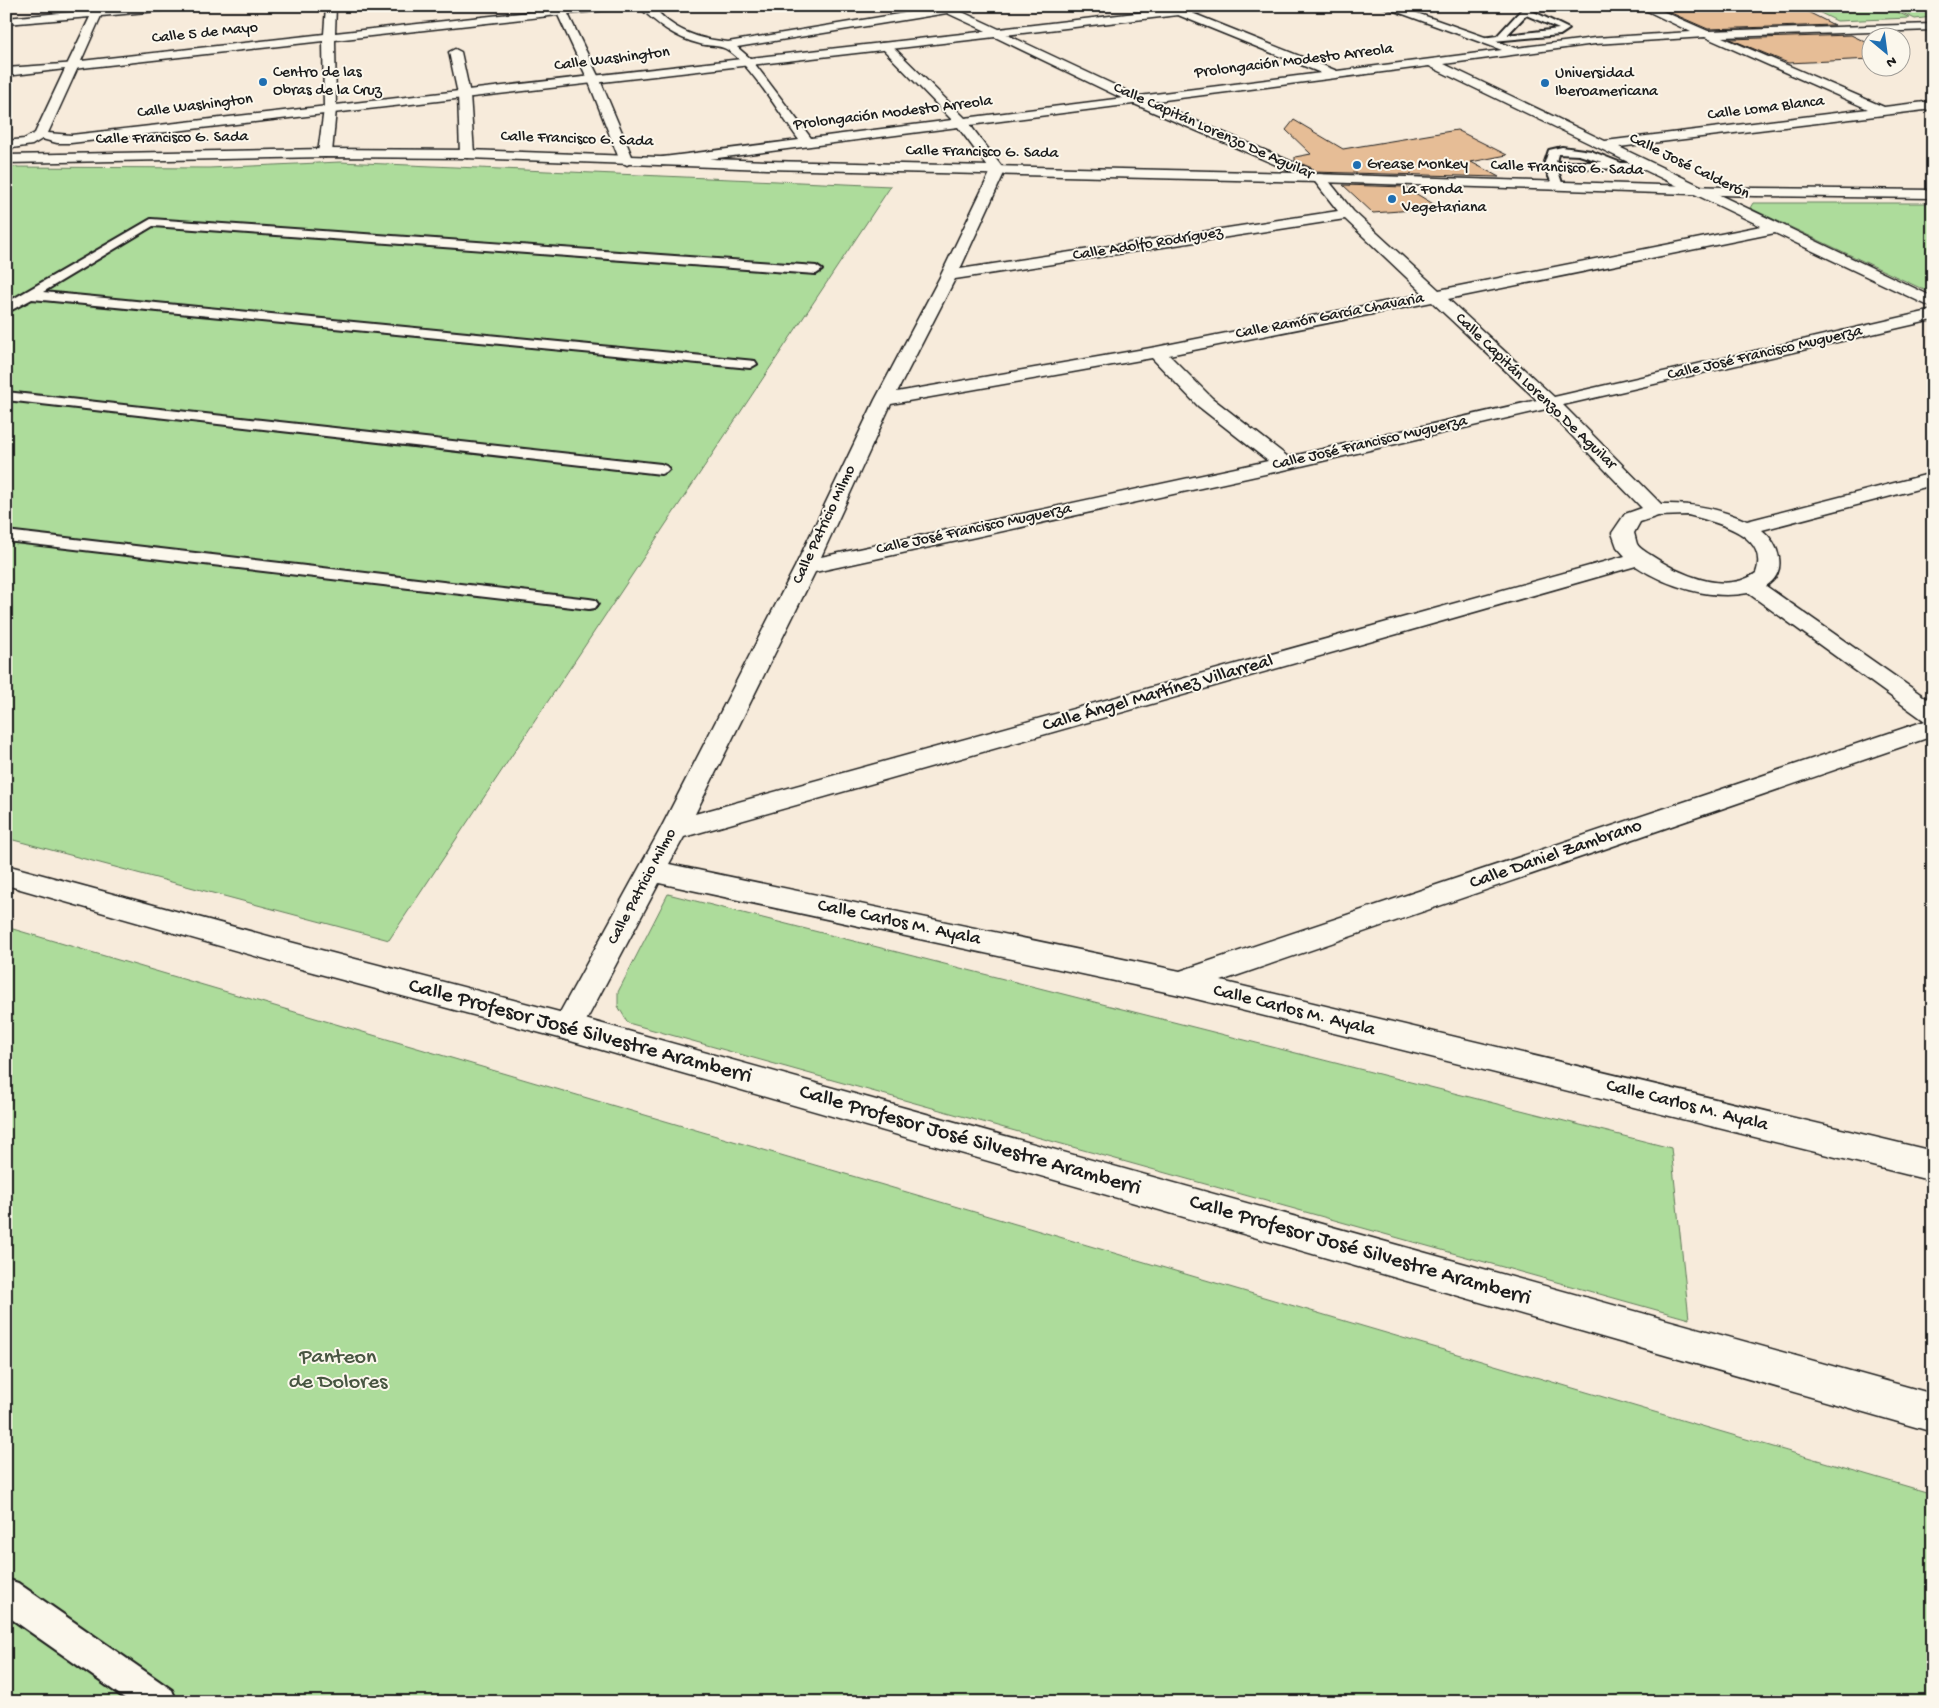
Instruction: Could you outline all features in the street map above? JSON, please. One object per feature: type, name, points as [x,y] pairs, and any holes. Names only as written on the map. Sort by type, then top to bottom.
[{"type":"street","points":[[6,21],[98,10],[181,6]]},
{"type":"street","points":[[325,153],[330,109],[329,37],[331,6]]},
{"type":"street","name":"Calle 5 de Mayo","points":[[6,72],[616,6]]},
{"type":"street","points":[[646,8],[665,24],[689,38],[728,45],[968,6]]},
{"type":"street","points":[[1162,6],[1336,74]]},
{"type":"street","name":"Calle Washington","points":[[6,145],[26,142],[40,135],[56,139],[71,139],[1224,6]]},
{"type":"street","points":[[1386,6],[1517,51]]},
{"type":"street","points":[[1642,6],[1881,111]]},
{"type":"street","points":[[40,135],[98,10]]},
{"type":"street","name":"Calle Capitán Lorenzo De Aguilar","points":[[950,10],[1136,100],[1319,178],[1348,214],[1550,403],[1656,510]]},
{"type":"street","points":[[562,12],[594,80],[626,161]]},
{"type":"street","name":"Prolongación Modesto Arreola","points":[[663,161],[1636,37],[1933,27]]},
{"type":"street","points":[[728,45],[747,61],[808,142]]},
{"type":"street","points":[[885,45],[962,123],[998,171]]},
{"type":"street","points":[[455,52],[464,94],[467,154]]},
{"type":"street","name":"Calle José Calderón","points":[[1430,62],[1933,303]]},
{"type":"street","name":"Calle Loma Blanca","points":[[1604,145],[1933,105]]},
{"type":"street","points":[[30,159],[44,147],[71,139]]},
{"type":"street","name":"Calle Francisco G. Sada","points":[[6,158],[325,153],[467,154],[626,161],[1248,178],[1319,178],[1698,190],[1933,194]]},
{"type":"street","points":[[1248,178],[1272,172],[1281,162]]},
{"type":"street","name":"Calle Patricio Milmo","points":[[567,1027],[674,830],[806,566],[884,400],[949,275],[998,171]]},
{"type":"street","name":"Calle Adolfo Rodríguez","points":[[949,275],[1348,214]]},
{"type":"street","name":"Calle Ramón García Chavaria","points":[[884,400],[1156,352],[1776,228]]},
{"type":"street","name":"Calle José Francisco Muguerza","points":[[806,566],[1284,464],[1933,316]]},
{"type":"street","points":[[1156,352],[1205,402],[1284,464]]},
{"type":"street","points":[[1745,528],[1933,479]]},
{"type":"street","points":[[1688,509],[1722,517],[1745,528],[1760,540],[1769,556],[1769,568],[1763,578],[1751,585],[1732,589],[1705,587],[1678,579],[1658,570],[1629,547],[1623,533],[1632,518],[1656,510],[1688,509]]},
{"type":"street","name":"Calle Ángel Martínez Villarreal","points":[[674,830],[1641,558]]},
{"type":"street","points":[[1751,585],[1933,715]]},
{"type":"street","name":"Calle Daniel Zambrano","points":[[1180,983],[1933,727]]},
{"type":"street","name":"Calle Carlos M. Ayala","points":[[652,871],[1180,983],[1933,1166]]},
{"type":"street","name":"Calle Profesor José Silvestre Aramberri","points":[[6,875],[290,954],[567,1027],[1933,1413]]},
{"type":"lane","points":[[646,8],[667,6]]},
{"type":"lane","points":[[1485,40],[1560,32],[1565,29],[1525,11],[1500,38]]},
{"type":"lane","points":[[1558,186],[1552,176],[1550,165],[1553,152],[1568,150],[1598,156],[1620,166]]},
{"type":"lane","points":[[1550,165],[1648,166]]},
{"type":"lane","points":[[6,309],[151,222],[816,270]]},
{"type":"lane","points":[[30,295],[750,364]]},
{"type":"lane","points":[[6,396],[661,468]]},
{"type":"lane","points":[[6,536],[589,604]]},
{"type":"lane","points":[[6,1595],[160,1702]]},
{"type":"green space","points":[[1806,6],[1884,6],[1910,18],[1837,21]]},
{"type":"green space","points":[[1888,6],[1927,6],[1933,9],[1933,17],[1915,19]]},
{"type":"green space","points":[[340,162],[891,186],[389,940],[6,838],[6,167],[209,168]]},
{"type":"green space","points":[[1753,203],[1933,203],[1933,294],[1750,208]]},
{"type":"green space","points":[[668,894],[1671,1148],[1689,1319],[628,1023],[618,1006],[618,992]]},
{"type":"green space","name":"Panteon de Dolores","points":[[6,927],[1933,1494],[1933,1702],[6,1702]]},
{"type":"building","points":[[1662,9],[1802,9],[1834,25],[1708,29]]},
{"type":"building","points":[[1851,35],[1862,40],[1862,59],[1788,63],[1730,39]]},
{"type":"building","points":[[1294,120],[1343,149],[1457,130],[1507,155],[1471,162],[1499,177],[1313,172],[1312,168],[1295,161],[1295,157],[1311,154],[1286,130]]},
{"type":"building","name":"La Fonda Vegetariana","points":[[1343,185],[1405,187],[1440,208],[1373,213]]},
{"type":"place","name":"Centro de las Obras de la Cruz","points":[[263,82]]},
{"type":"place","name":"Universidad Iberoamericana","points":[[1545,83]]},
{"type":"place","name":"Grease Monkey","points":[[1357,165]]},
{"type":"place","name":"La Fonda Vegetariana","points":[[1392,199]]}]
